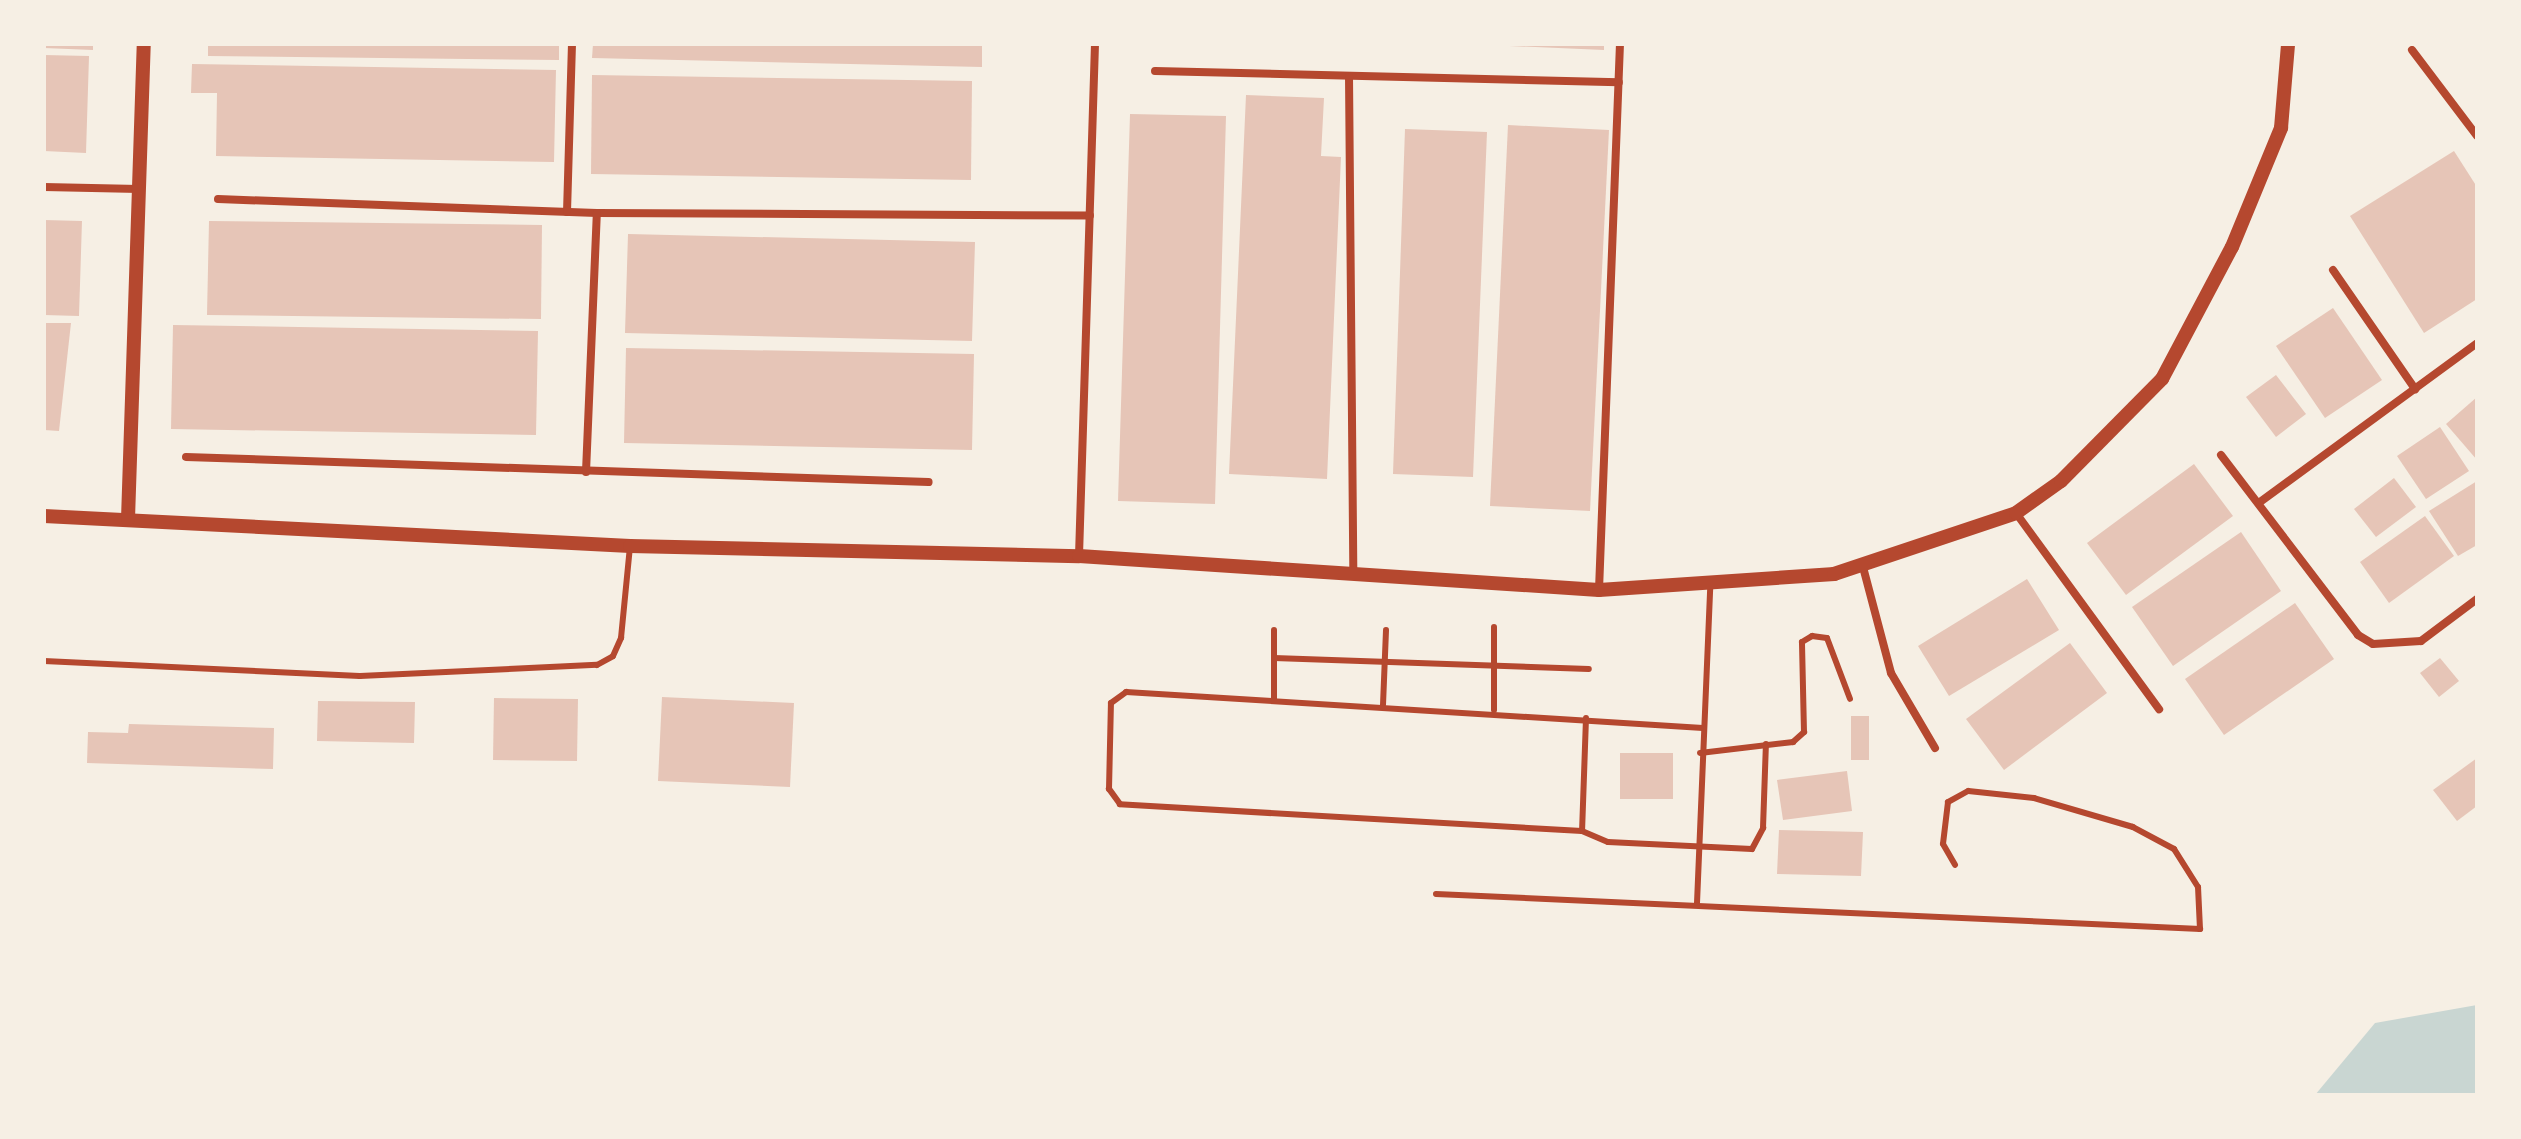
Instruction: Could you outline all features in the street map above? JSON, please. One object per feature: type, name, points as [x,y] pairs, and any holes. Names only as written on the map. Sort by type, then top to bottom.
[{"type":"street","points":[[128,519],[144,44]]},
{"type":"street","points":[[567,212],[572,44]]},
{"type":"street","points":[[1079,556],[1095,44]]},
{"type":"street","points":[[1599,590],[1620,44]]},
{"type":"street","points":[[44,516],[630,546],[1079,556],[1353,571],[1599,590],[1710,588],[1863,567],[2016,513],[2061,481],[2162,379],[2232,247],[2281,128],[2288,44]]},
{"type":"street","points":[[2412,50],[2477,136]]},
{"type":"street","points":[[1155,71],[1619,82]]},
{"type":"street","points":[[1349,76],[1353,571]]},
{"type":"street","points":[[44,187],[139,189]]},
{"type":"street","points":[[218,199],[597,213],[1090,216]]},
{"type":"street","points":[[586,472],[597,213]]},
{"type":"street","points":[[2333,270],[2415,389]]},
{"type":"street","points":[[2260,502],[2477,343]]},
{"type":"street","points":[[2221,455],[2260,502],[2358,635],[2373,644],[2421,641],[2477,599]]},
{"type":"street","points":[[186,457],[929,482]]},
{"type":"street","points":[[2016,513],[2159,709]]},
{"type":"street","points":[[1863,567],[1891,673],[1935,748]]},
{"type":"lane","points":[[44,661],[360,676],[597,665],[613,656],[621,638],[630,546]]},
{"type":"lane","points":[[1697,903],[1700,753],[1710,588]]},
{"type":"lane","points":[[1494,627],[1494,710]]},
{"type":"lane","points":[[1274,630],[1274,699]]},
{"type":"lane","points":[[1383,705],[1386,630]]},
{"type":"lane","points":[[1700,753],[1793,742],[1804,732],[1802,642],[1812,636],[1827,638],[1850,699]]},
{"type":"lane","points":[[1274,658],[1385,658],[1589,669]]},
{"type":"lane","points":[[1703,728],[1494,710],[1126,692],[1111,703],[1109,789],[1120,804],[1138,807],[1582,831],[1608,842],[1696,851],[1752,849],[1763,828],[1766,744]]},
{"type":"lane","points":[[1582,831],[1586,718]]},
{"type":"lane","points":[[1436,894],[1697,903],[2200,929],[2198,887],[2174,849],[2133,827],[2034,798],[1968,791],[1948,802],[1943,844],[1955,865]]},
{"type":"shaded area","points":[[2477,1005],[2477,1095],[2315,1095],[2375,1023]]},
{"type":"building","points":[[44,44],[93,44],[93,50],[44,48]]},
{"type":"building","points":[[208,44],[559,44],[559,60],[208,56]]},
{"type":"building","points":[[593,44],[982,44],[982,67],[592,58]]},
{"type":"building","points":[[1465,44],[1604,44],[1604,50]]},
{"type":"building","points":[[44,55],[89,56],[86,153],[44,151]]},
{"type":"building","points":[[192,64],[556,70],[554,162],[216,156],[217,93],[191,93]]},
{"type":"building","points":[[592,75],[972,81],[971,180],[591,174]]},
{"type":"building","points":[[1246,95],[1324,98],[1321,156],[1341,157],[1327,479],[1229,474]]},
{"type":"building","points":[[1130,114],[1226,116],[1215,504],[1118,501]]},
{"type":"building","points":[[1508,125],[1609,130],[1590,511],[1490,506]]},
{"type":"building","points":[[1405,129],[1487,132],[1473,477],[1393,474]]},
{"type":"building","points":[[2454,151],[2477,187],[2477,299],[2424,333],[2350,216]]},
{"type":"building","points":[[44,220],[82,221],[79,316],[44,315]]},
{"type":"building","points":[[209,221],[542,225],[541,319],[207,315]]},
{"type":"building","points":[[628,234],[975,242],[972,341],[625,333]]},
{"type":"building","points":[[2333,308],[2382,380],[2325,418],[2276,346]]},
{"type":"building","points":[[44,323],[71,323],[59,431],[44,430]]},
{"type":"building","points":[[173,325],[538,331],[536,435],[171,429]]},
{"type":"building","points":[[626,348],[974,354],[972,450],[624,443]]},
{"type":"building","points":[[2276,375],[2306,414],[2276,437],[2246,397]]},
{"type":"building","points":[[2477,397],[2477,460],[2446,424]]},
{"type":"building","points":[[2440,427],[2469,471],[2426,499],[2397,456]]},
{"type":"building","points":[[2194,464],[2233,516],[2126,595],[2087,543]]},
{"type":"building","points":[[2394,478],[2416,507],[2376,537],[2354,509]]},
{"type":"building","points":[[2477,481],[2477,545],[2458,556],[2429,511]]},
{"type":"building","points":[[2425,516],[2454,556],[2389,603],[2360,562]]},
{"type":"building","points":[[2241,532],[2281,591],[2173,666],[2132,607]]},
{"type":"building","points":[[2027,579],[2059,630],[1949,696],[1918,646]]},
{"type":"building","points":[[2295,603],[2334,659],[2224,735],[2185,679]]},
{"type":"building","points":[[2070,643],[2107,693],[2004,770],[1966,719]]},
{"type":"building","points":[[2440,658],[2459,681],[2439,697],[2420,673]]},
{"type":"building","points":[[662,697],[794,703],[790,787],[658,781]]},
{"type":"building","points":[[494,698],[578,699],[577,761],[493,760]]},
{"type":"building","points":[[318,701],[415,702],[414,743],[317,741]]},
{"type":"building","points":[[1851,716],[1869,716],[1869,760],[1851,760]]},
{"type":"building","points":[[129,724],[274,728],[273,769],[87,763],[88,732],[128,733]]},
{"type":"building","points":[[1620,753],[1673,753],[1673,799],[1620,799]]},
{"type":"building","points":[[2477,758],[2477,806],[2457,821],[2433,790]]},
{"type":"building","points":[[1847,771],[1852,811],[1783,820],[1777,780]]},
{"type":"building","points":[[1779,830],[1863,832],[1861,876],[1777,874]]}]
